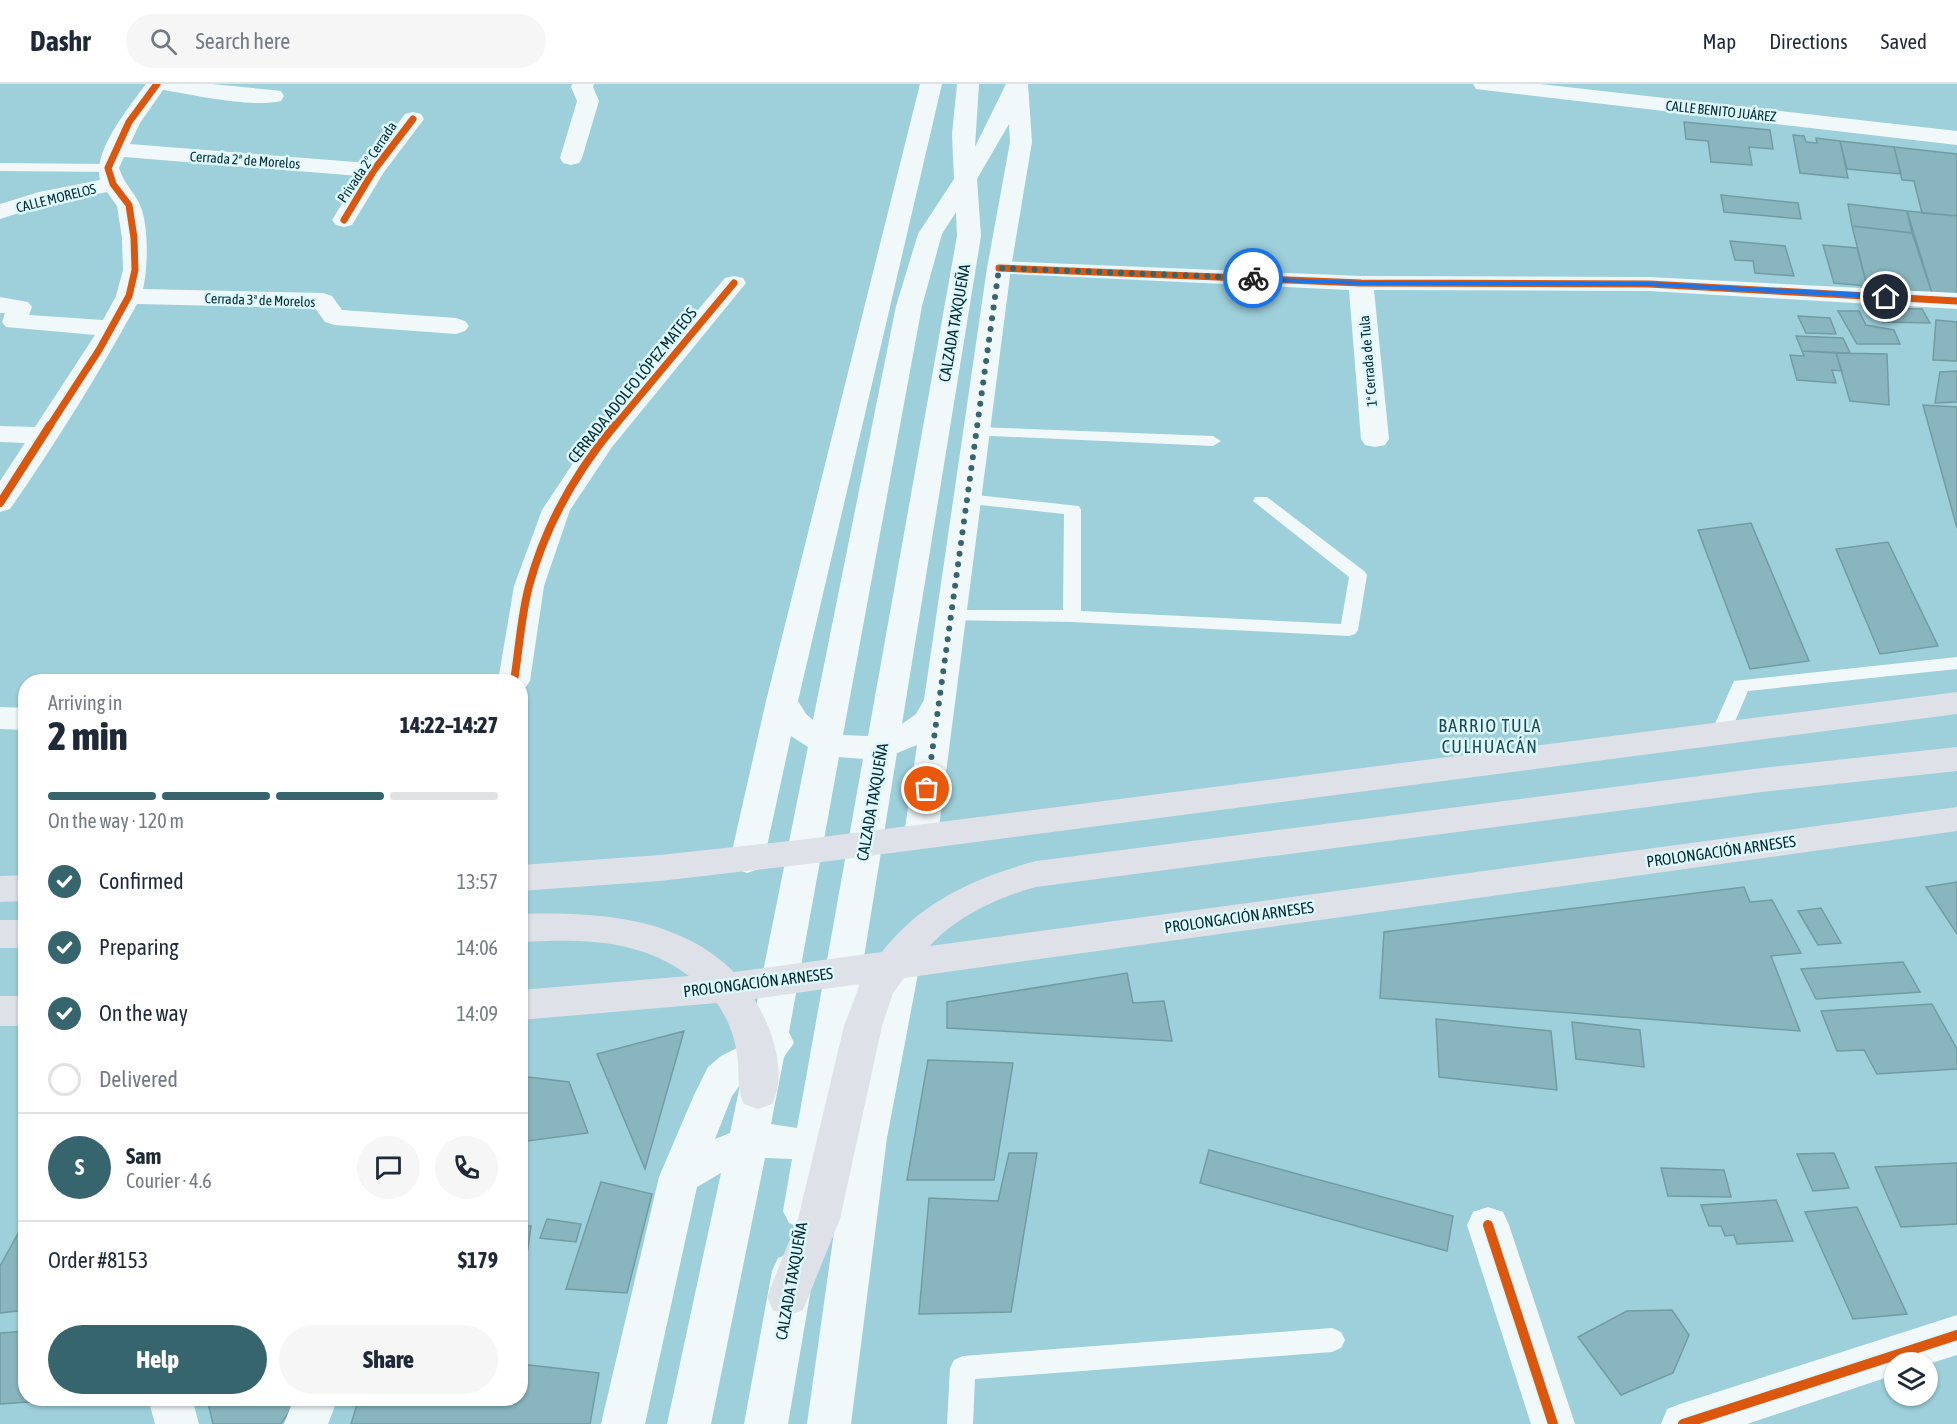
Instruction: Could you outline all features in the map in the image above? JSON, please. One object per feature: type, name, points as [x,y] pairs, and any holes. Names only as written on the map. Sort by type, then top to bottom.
[{"type":"main road","points":[[0,503],[45,436],[129,296],[135,270],[134,238],[129,205],[112,168],[129,122],[157,84]]},
{"type":"main road","points":[[163,84],[246,95],[273,96]]},
{"type":"main road","points":[[571,158],[588,101],[582,87],[583,84]]},
{"type":"main road","points":[[747,860],[931,84]]},
{"type":"main road","name":"CALZADA TAXQUEÑA","points":[[766,1424],[969,236],[963,134],[968,84]]},
{"type":"main road","points":[[921,836],[999,268],[1021,142],[1018,84]]},
{"type":"main road","points":[[689,1424],[758,1093],[909,306],[930,234],[992,138],[1018,84]]},
{"type":"main road","name":"CALLE BENITO JUÁREZ","points":[[1484,84],[1957,138]]},
{"type":"main road","name":"Privada 2º Cerrada","points":[[344,220],[374,170],[413,119]]},
{"type":"main road","name":"Cerrada 2ª de Morelos","points":[[112,168],[374,170]]},
{"type":"main road","name":"CALLE MORELOS","points":[[0,212],[39,199],[112,168]]},
{"type":"main road","points":[[999,268],[1361,283],[1649,284],[1957,301]]},
{"type":"main road","name":"CERRADA ADOLFO LÓPEZ MATEOS","points":[[515,674],[529,586],[555,510],[601,442],[734,283]]},
{"type":"main road","name":"1ª Cerrada de Tula","points":[[1361,283],[1375,440]]},
{"type":"main road","name":"Cerrada 3ª de Morelos","points":[[129,296],[323,301],[334,316],[456,326]]},
{"type":"main road","points":[[0,305],[19,307],[15,322],[111,328]]},
{"type":"main road","points":[[0,434],[45,436]]},
{"type":"main road","points":[[783,701],[787,715],[797,728],[812,738],[831,745],[853,748],[874,747],[911,735],[926,724],[936,711],[940,698]]},
{"type":"main road","points":[[528,878],[618,874],[747,860],[1957,703]]},
{"type":"main road","points":[[0,718],[18,719]]},
{"type":"main road","points":[[788,1297],[819,1219],[864,1026],[876,988],[921,932],[950,909],[977,894],[1035,873],[1762,780],[1957,759]]},
{"type":"main road","name":"PROLONGACIÓN ARNESES","points":[[528,1004],[733,987],[1957,819]]},
{"type":"main road","points":[[0,889],[18,888]]},
{"type":"main road","points":[[528,928],[600,928],[634,934],[667,945],[696,961],[720,981],[738,1005],[752,1032],[758,1062],[758,1093]]},
{"type":"main road","points":[[0,934],[18,934]]},
{"type":"main road","points":[[829,1424],[867,1138],[902,963]]},
{"type":"main road","points":[[623,1424],[679,1177],[712,1095],[722,1078],[735,1067],[759,1055],[774,1044],[784,1029],[788,1013],[782,1001],[768,992],[733,987]]},
{"type":"main road","points":[[0,1011],[18,1011]]},
{"type":"main road","points":[[679,1177],[742,1144],[784,1141],[822,1154],[838,1167],[860,1202]]},
{"type":"main road","points":[[1488,1225],[1553,1424]]},
{"type":"main road","points":[[1683,1424],[1957,1335]]},
{"type":"main road","points":[[172,1406],[177,1424]]},
{"type":"main road","points":[[306,1424],[313,1406]]},
{"type":"lane","points":[[0,167],[112,168]]},
{"type":"lane","points":[[976,432],[1214,441]]},
{"type":"lane","points":[[967,499],[1073,510],[1072,616]]},
{"type":"lane","points":[[951,616],[1072,616],[1349,630],[1358,575],[1262,501]]},
{"type":"lane","points":[[1720,735],[1741,685],[1957,663]]},
{"type":"lane","points":[[960,1424],[963,1368],[1332,1340]]},
{"type":"building","points":[[1684,122],[1770,130],[1773,149],[1749,147],[1752,165],[1711,162],[1708,141],[1686,139]]},
{"type":"building","points":[[1793,135],[1804,136],[1806,142],[1817,143],[1816,138],[1840,141],[1848,178],[1800,173]]},
{"type":"building","points":[[1840,141],[1894,147],[1901,174],[1847,169]]},
{"type":"building","points":[[1894,147],[1957,154],[1957,216],[1922,213],[1914,181],[1902,180]]},
{"type":"building","points":[[1721,195],[1798,203],[1801,219],[1724,212]]},
{"type":"building","points":[[1848,204],[1907,211],[1912,233],[1852,226]]},
{"type":"building","points":[[1907,211],[1957,216],[1957,295],[1932,293]]},
{"type":"building","points":[[1852,226],[1912,233],[1932,293],[1867,286]]},
{"type":"building","points":[[1730,241],[1785,246],[1794,276],[1755,273],[1753,261],[1735,260]]},
{"type":"building","points":[[1823,245],[1857,248],[1867,286],[1834,283]]},
{"type":"building","points":[[1874,308],[1922,309],[1930,323],[1882,322]]},
{"type":"building","points":[[1838,311],[1859,311],[1866,325],[1894,330],[1900,344],[1857,344]]},
{"type":"building","points":[[1798,316],[1830,318],[1836,334],[1806,333]]},
{"type":"building","points":[[1936,320],[1957,322],[1957,361],[1933,360]]},
{"type":"building","points":[[1796,336],[1843,338],[1850,353],[1802,351]]},
{"type":"building","points":[[1802,351],[1836,353],[1842,371],[1832,370],[1836,383],[1797,380],[1790,355],[1804,356]]},
{"type":"building","points":[[1836,353],[1887,354],[1889,405],[1850,401]]},
{"type":"building","points":[[1957,371],[1957,402],[1935,403],[1940,372]]},
{"type":"building","points":[[1923,405],[1957,407],[1957,528]]},
{"type":"building","points":[[1751,523],[1809,661],[1750,669],[1698,530]]},
{"type":"building","points":[[1888,542],[1938,646],[1880,654],[1836,549]]},
{"type":"building","points":[[1957,882],[1957,934],[1926,887]]},
{"type":"building","points":[[1744,887],[1750,902],[1772,900],[1801,953],[1771,956],[1800,1031],[1380,998],[1384,932]]},
{"type":"building","points":[[1821,908],[1841,943],[1818,945],[1798,911]]},
{"type":"building","points":[[1903,962],[1920,992],[1816,999],[1801,969]]},
{"type":"building","points":[[1127,973],[1133,1003],[1164,1001],[1172,1041],[947,1028],[947,1002]]},
{"type":"building","points":[[1932,1004],[1957,1049],[1957,1069],[1877,1074],[1864,1050],[1837,1051],[1821,1011]]},
{"type":"building","points":[[1436,1019],[1551,1031],[1557,1090],[1439,1077]]},
{"type":"building","points":[[1572,1022],[1640,1030],[1644,1067],[1576,1059]]},
{"type":"building","points":[[684,1031],[645,1169],[597,1054]]},
{"type":"building","points":[[928,1060],[1013,1063],[994,1180],[907,1180]]},
{"type":"building","points":[[528,1077],[569,1082],[588,1133],[528,1141]]},
{"type":"building","points":[[1209,1150],[1453,1216],[1447,1251],[1200,1183]]},
{"type":"building","points":[[1009,1153],[1037,1153],[1011,1312],[919,1314],[929,1198],[998,1201]]},
{"type":"building","points":[[1834,1153],[1849,1188],[1813,1191],[1797,1154]]},
{"type":"building","points":[[1957,1163],[1957,1224],[1901,1227],[1875,1167]]},
{"type":"building","points":[[1661,1168],[1724,1170],[1731,1197],[1668,1196]]},
{"type":"building","points":[[601,1182],[652,1194],[627,1293],[566,1289]]},
{"type":"building","points":[[1776,1200],[1793,1241],[1737,1244],[1734,1235],[1725,1236],[1721,1226],[1709,1226],[1701,1205]]},
{"type":"building","points":[[1857,1207],[1907,1314],[1853,1319],[1805,1212]]},
{"type":"building","points":[[547,1219],[581,1224],[576,1242],[540,1238]]},
{"type":"building","points":[[528,1226],[531,1226],[528,1247]]},
{"type":"building","points":[[18,1233],[18,1311],[0,1313],[0,1266]]},
{"type":"building","points":[[1672,1310],[1689,1335],[1673,1373],[1621,1395],[1578,1337],[1627,1311]]},
{"type":"building","points":[[18,1332],[18,1403],[0,1404],[0,1333]]},
{"type":"building","points":[[528,1365],[599,1373],[590,1424],[351,1424],[357,1406],[528,1406]]},
{"type":"building","points":[[209,1406],[293,1406],[281,1424],[213,1424]]},
{"type":"cycle path","points":[[0,503],[99,350],[129,296],[135,270],[134,238],[129,205],[113,184],[108,168],[129,122],[157,84]]},
{"type":"cycle path","points":[[344,220],[374,170],[413,119]]},
{"type":"cycle path","points":[[999,268],[1361,283],[1649,284],[1957,301]]},
{"type":"cycle path","points":[[515,674],[529,586],[556,510],[601,442],[734,283]]},
{"type":"cycle path","points":[[1488,1225],[1553,1424]]},
{"type":"cycle path","points":[[1683,1424],[1957,1335]]},
{"type":"way so far","points":[[927,789],[999,268],[1253,278]]},
{"type":"district","name":"BARRIO TULA CULHUACÁN","points":[[1490,736]]},
{"type":"route","points":[[1253,278],[1361,283],[1649,284],[1886,297]]}]
